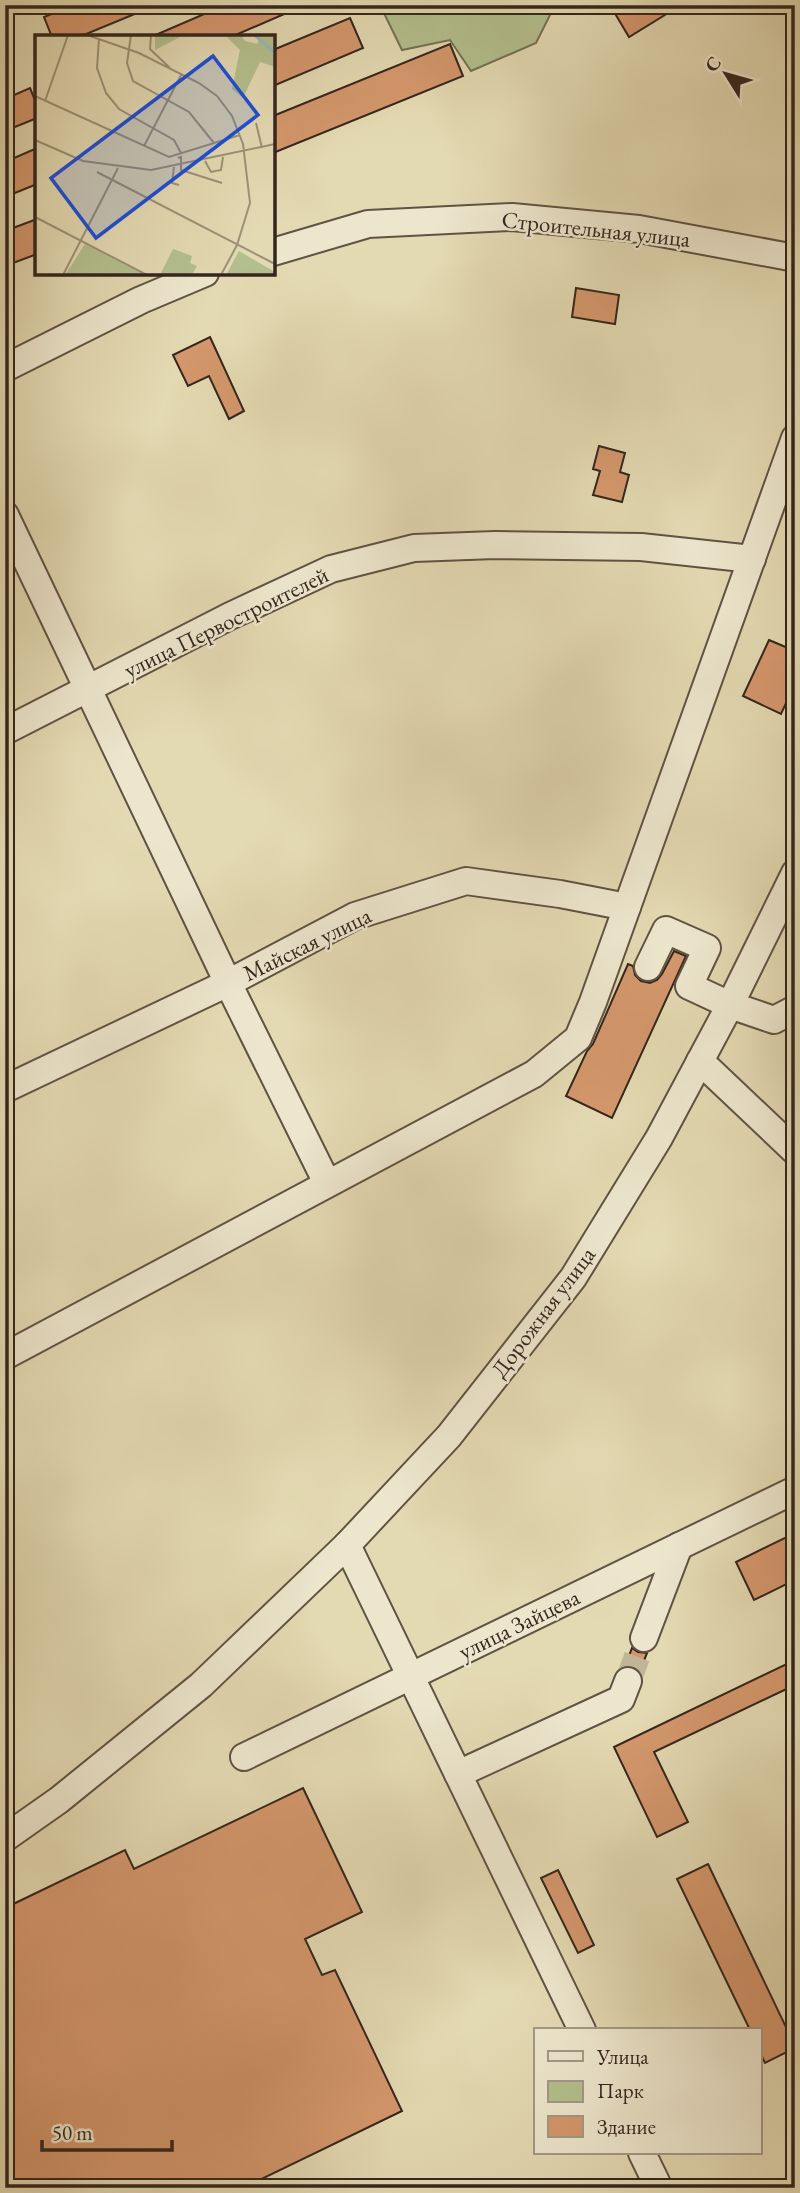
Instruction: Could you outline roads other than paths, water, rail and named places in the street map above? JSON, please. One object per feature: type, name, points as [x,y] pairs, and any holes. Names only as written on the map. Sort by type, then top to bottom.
[{"type":"street","name":"Строительная улица","points":[[275,251],[368,224],[512,217],[639,229],[795,258]]},
{"type":"street","points":[[5,368],[141,300],[200,275]]},
{"type":"street","points":[[5,1356],[534,1074],[578,1038],[795,438]]},
{"type":"street","points":[[5,515],[228,983],[327,1183]]},
{"type":"street","name":"улица Первостроителей","points":[[5,731],[230,616],[331,569],[414,548],[495,545],[641,547],[752,559]]},
{"type":"street","name":"Дорожная улица","points":[[5,1838],[59,1800],[201,1685],[347,1545],[449,1436],[573,1278],[659,1138],[730,1005],[795,873]]},
{"type":"street","name":"Майская улица","points":[[5,1089],[228,983],[355,916],[466,881],[627,906]]},
{"type":"street","points":[[648,967],[666,930],[706,948],[689,986],[730,1005],[774,1020],[795,1009]]},
{"type":"street","points":[[700,1061],[795,1151]]},
{"type":"street","name":"улица Зайцева","points":[[244,1758],[795,1490]]},
{"type":"street","points":[[347,1545],[581,2028]]},
{"type":"street","points":[[644,1638],[680,1546]]},
{"type":"street","points":[[458,1774],[621,1699],[628,1681]]},
{"type":"street","points":[[642,2154],[659,2188]]},
{"type":"tunnel","points":[[628,1681],[644,1638]]}]
